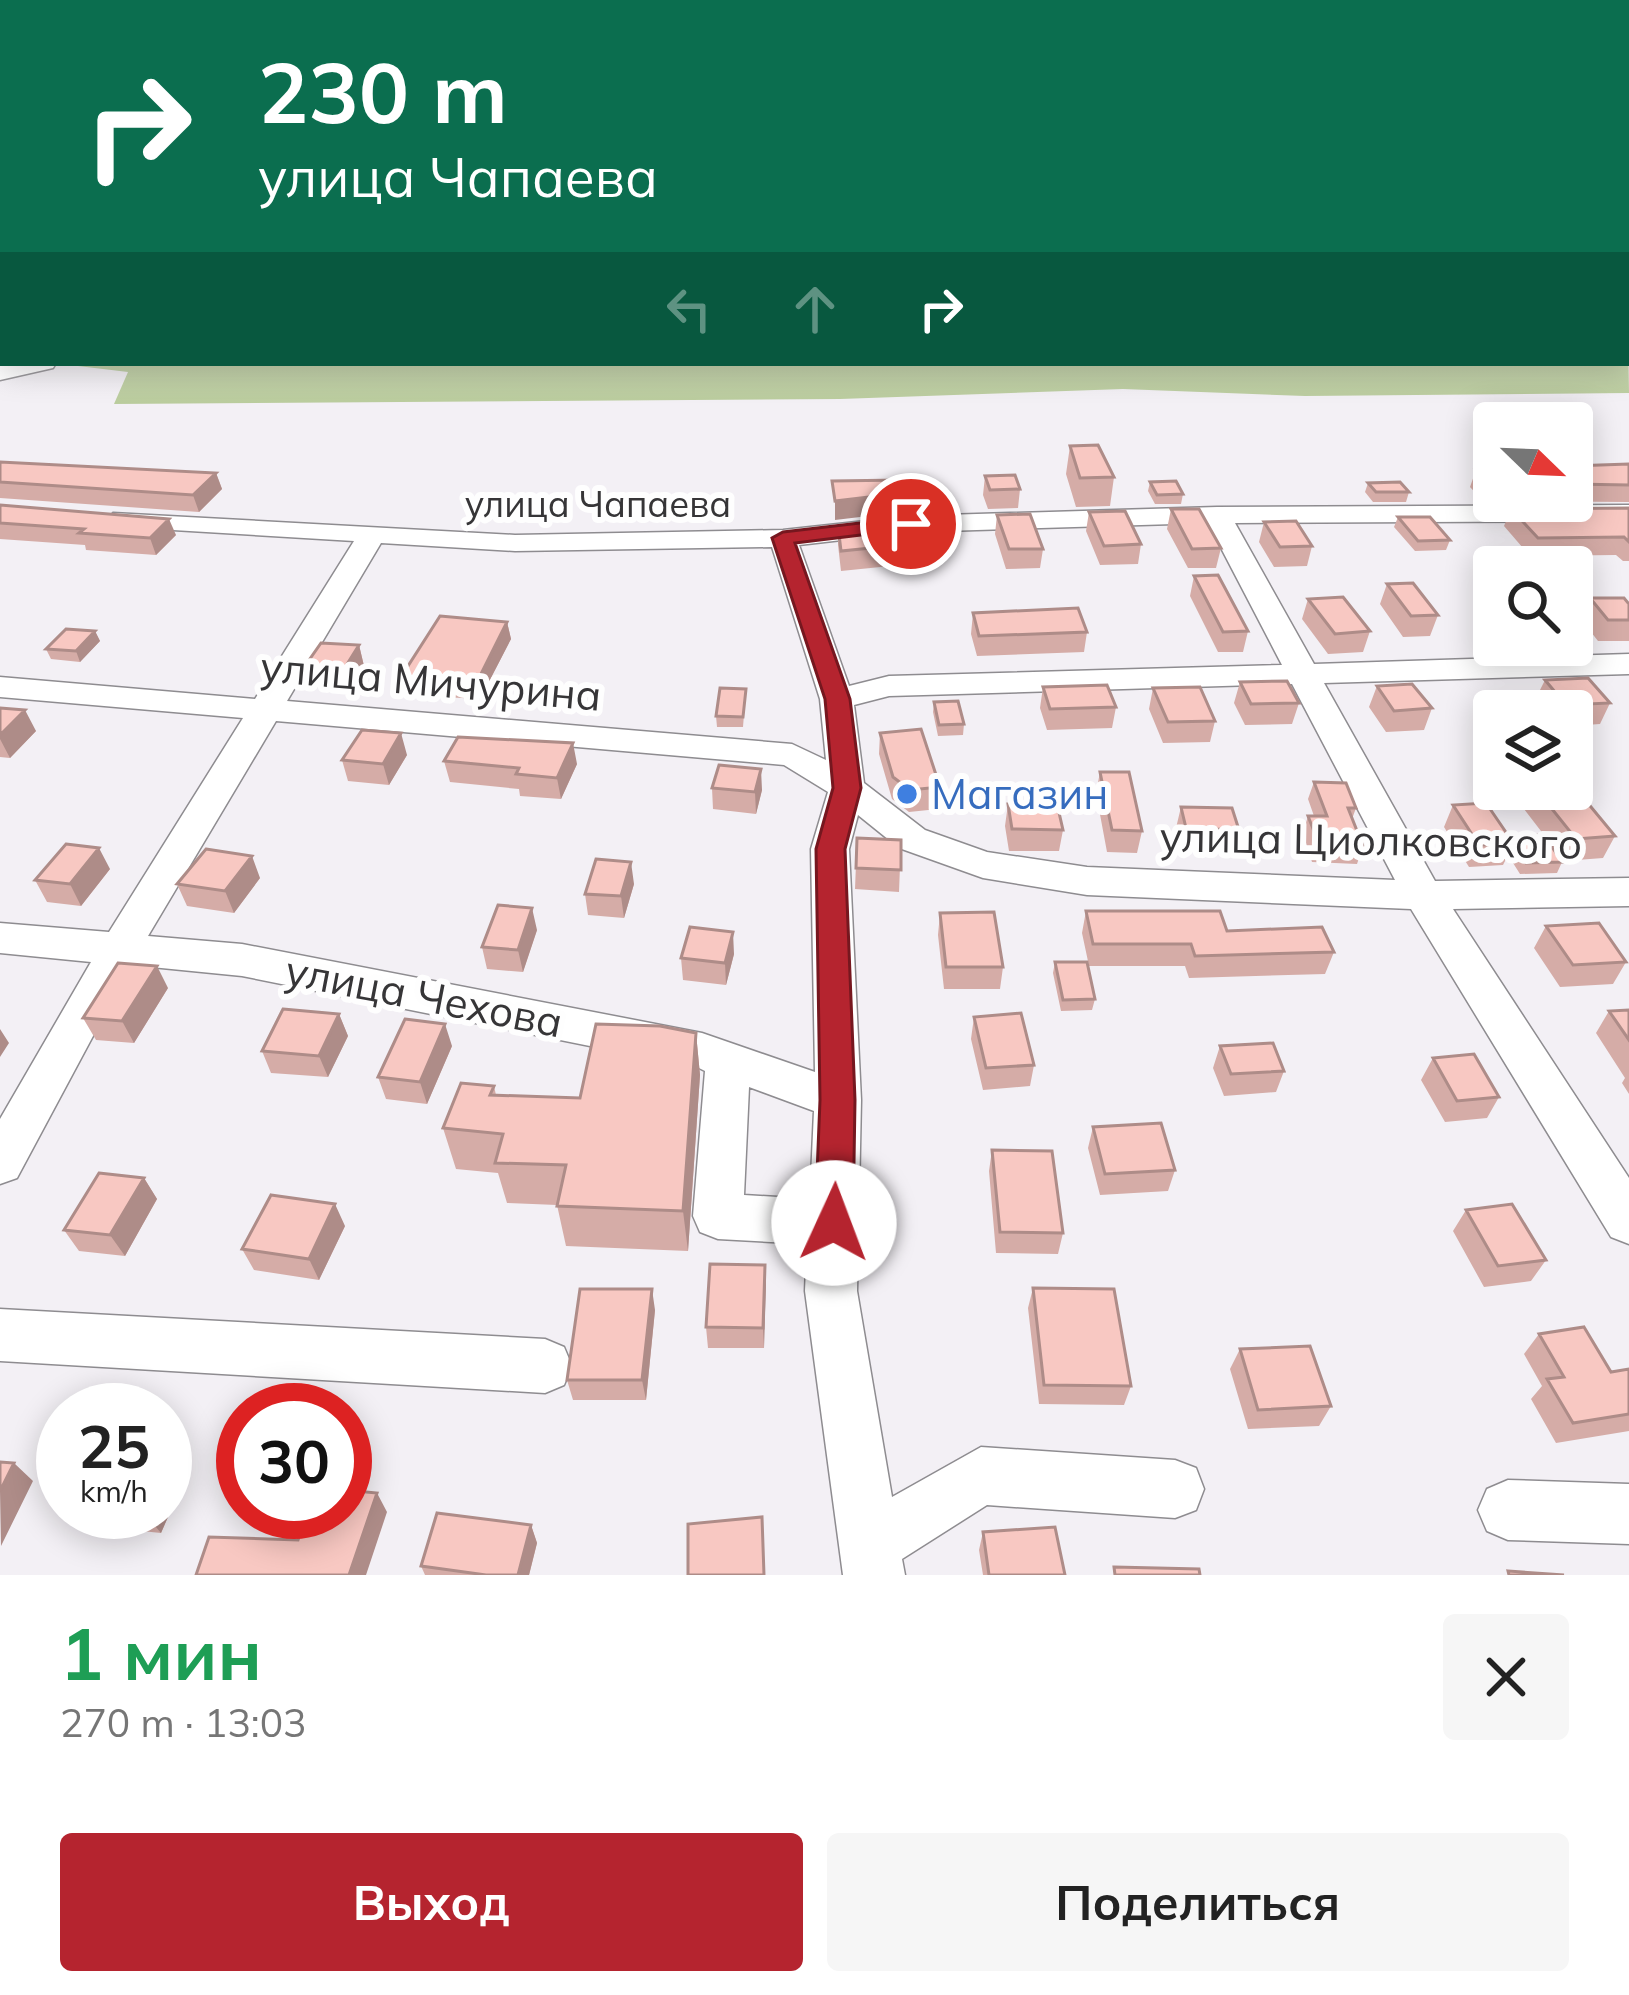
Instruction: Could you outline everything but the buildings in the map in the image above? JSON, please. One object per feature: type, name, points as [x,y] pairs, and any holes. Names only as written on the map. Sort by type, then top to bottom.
[{"type":"street","points":[[0,373],[32,366]]},
{"type":"street","name":"улица Чапаева","points":[[92,516],[370,538],[515,543],[783,538],[911,524],[1217,515],[1629,513]]},
{"type":"street","points":[[1217,515],[1424,895],[1629,1221]]},
{"type":"street","points":[[0,1163],[118,950],[370,538]]},
{"type":"street","points":[[783,538],[837,699],[847,788],[830,849],[838,1100],[831,1292],[870,1561],[981,1475],[1174,1489]]},
{"type":"street","points":[[837,699],[889,686],[1629,664]]},
{"type":"street","name":"улица Мичурина","points":[[0,687],[792,755],[847,788]]},
{"type":"street","name":"улица Циолковского","points":[[847,788],[912,839],[982,865],[1087,881],[1424,895],[1629,892]]},
{"type":"street","name":"улица Чехова","points":[[0,938],[242,960],[702,1051],[838,1100]]},
{"type":"street","points":[[728,1060],[718,1216],[834,1223]]},
{"type":"street","points":[[0,1335],[545,1366]]},
{"type":"street","points":[[1508,1510],[1629,1514]]},
{"type":"green space","points":[[78,366],[1629,366],[1629,393],[1305,396],[1123,389],[840,399],[114,404],[128,372]]},
{"type":"place","name":"Магазин","points":[[907,794]]},
{"type":"route","points":[[834,1223],[838,1100],[830,849],[847,788],[837,699],[783,538],[830,529],[911,524]]}]
